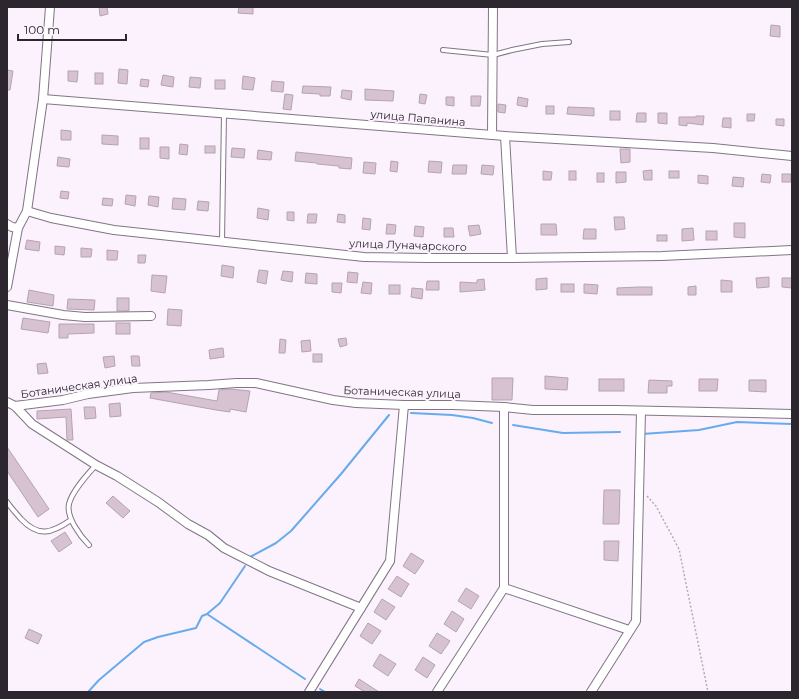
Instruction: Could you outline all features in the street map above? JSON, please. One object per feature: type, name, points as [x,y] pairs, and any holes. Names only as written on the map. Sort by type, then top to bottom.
[{"type":"street","points":[[7,287],[11,228],[28,211],[43,99],[50,7]]},
{"type":"street","points":[[492,135],[493,7]]},
{"type":"street","name":"улица Папанина","points":[[43,99],[505,136],[713,148],[792,156]]},
{"type":"street","points":[[505,136],[512,258]]},
{"type":"street","name":"улица Луначарского","points":[[28,211],[50,218],[114,230],[364,257],[512,258],[662,256],[792,250]]},
{"type":"street","points":[[7,305],[63,315],[85,317],[151,316]]},
{"type":"street","name":"Ботаническая улица","points":[[15,406],[64,400],[88,394],[133,388],[256,383],[333,400],[404,406],[453,405],[533,410],[617,410],[792,414]]},
{"type":"street","points":[[7,402],[15,406],[32,424],[158,502],[188,524],[208,535],[224,548],[269,572],[361,608]]},
{"type":"street","points":[[309,692],[390,561],[404,406]]},
{"type":"street","points":[[437,692],[504,588],[504,407]]},
{"type":"street","points":[[591,692],[636,620],[641,411]]},
{"type":"street","points":[[504,588],[629,630]]},
{"type":"lane","points":[[444,50],[493,55],[542,44],[569,42]]},
{"type":"lane","points":[[222,241],[224,114]]},
{"type":"lane","points":[[89,545],[82,538],[71,520],[68,505],[72,496],[96,465]]},
{"type":"lane","points":[[7,502],[25,522],[37,532],[54,530],[71,520]]},
{"type":"path","points":[[640,488],[656,506],[679,549],[708,692]]},
{"type":"building","points":[[99,7],[107,7],[108,14],[100,16]]},
{"type":"building","points":[[239,7],[253,7],[253,14],[238,13]]},
{"type":"building","points":[[771,25],[780,26],[780,37],[770,36]]},
{"type":"building","points":[[119,69],[128,70],[127,84],[118,83]]},
{"type":"building","points":[[7,70],[13,71],[10,90],[7,90]]},
{"type":"building","points":[[68,71],[78,71],[77,82],[68,81]]},
{"type":"building","points":[[95,73],[103,73],[103,84],[95,84]]},
{"type":"building","points":[[163,75],[174,77],[173,87],[161,85]]},
{"type":"building","points":[[243,76],[255,78],[253,90],[242,89]]},
{"type":"building","points":[[190,77],[201,78],[200,88],[189,87]]},
{"type":"building","points":[[141,79],[149,80],[148,87],[140,86]]},
{"type":"building","points":[[215,80],[225,80],[225,89],[215,89]]},
{"type":"building","points":[[272,81],[284,82],[283,92],[271,91]]},
{"type":"building","points":[[303,86],[331,87],[330,96],[302,93]]},
{"type":"building","points":[[365,89],[394,91],[393,101],[365,100]]},
{"type":"building","points":[[342,90],[352,91],[351,100],[341,98]]},
{"type":"building","points":[[285,94],[293,95],[291,110],[283,109]]},
{"type":"building","points":[[420,94],[427,95],[425,104],[419,103]]},
{"type":"building","points":[[471,96],[481,96],[480,106],[471,106]]},
{"type":"building","points":[[446,97],[454,97],[454,106],[446,105]]},
{"type":"building","points":[[518,97],[528,99],[527,107],[517,105]]},
{"type":"building","points":[[498,104],[506,105],[505,113],[498,112]]},
{"type":"building","points":[[546,106],[554,106],[554,114],[546,114]]},
{"type":"building","points":[[568,107],[594,108],[594,116],[567,114]]},
{"type":"building","points":[[610,111],[620,111],[620,120],[610,120]]},
{"type":"building","points":[[637,113],[646,113],[646,122],[636,122]]},
{"type":"building","points":[[658,113],[667,113],[667,124],[658,123]]},
{"type":"building","points":[[747,114],[755,114],[754,121],[747,121]]},
{"type":"building","points":[[704,116],[703,125],[687,123],[687,126],[679,125],[679,117]]},
{"type":"building","points":[[723,118],[731,118],[731,128],[722,127]]},
{"type":"building","points":[[776,119],[784,119],[784,126],[776,125]]},
{"type":"building","points":[[61,130],[71,131],[71,140],[61,140]]},
{"type":"building","points":[[102,135],[118,136],[118,145],[102,144]]},
{"type":"building","points":[[140,138],[149,138],[149,149],[140,149]]},
{"type":"building","points":[[180,144],[188,145],[187,155],[179,154]]},
{"type":"building","points":[[205,146],[215,146],[215,153],[205,153]]},
{"type":"building","points":[[160,147],[169,147],[169,159],[160,158]]},
{"type":"building","points":[[232,148],[245,149],[244,158],[231,157]]},
{"type":"building","points":[[620,149],[630,149],[630,162],[621,163]]},
{"type":"building","points":[[258,150],[272,152],[271,160],[257,159]]},
{"type":"building","points":[[296,152],[352,158],[351,169],[339,168],[339,166],[295,161]]},
{"type":"building","points":[[58,157],[70,159],[69,167],[57,166]]},
{"type":"building","points":[[391,161],[398,162],[397,172],[390,171]]},
{"type":"building","points":[[429,161],[442,162],[441,173],[428,172]]},
{"type":"building","points":[[364,162],[376,163],[375,174],[363,173]]},
{"type":"building","points":[[453,165],[467,165],[466,174],[452,174]]},
{"type":"building","points":[[482,165],[494,166],[493,175],[481,174]]},
{"type":"building","points":[[652,170],[652,180],[644,180],[643,171]]},
{"type":"building","points":[[543,171],[552,172],[551,180],[543,180]]},
{"type":"building","points":[[569,171],[576,171],[576,180],[569,180]]},
{"type":"building","points":[[669,171],[679,171],[679,178],[669,178]]},
{"type":"building","points":[[616,172],[626,172],[626,182],[616,183]]},
{"type":"building","points":[[597,173],[604,173],[604,182],[597,182]]},
{"type":"building","points":[[762,174],[771,175],[770,183],[761,182]]},
{"type":"building","points":[[782,174],[791,174],[791,182],[782,182]]},
{"type":"building","points":[[698,175],[708,176],[708,184],[698,183]]},
{"type":"building","points":[[733,177],[744,178],[743,187],[732,186]]},
{"type":"building","points":[[61,191],[69,192],[68,199],[60,198]]},
{"type":"building","points":[[126,195],[136,196],[135,206],[125,204]]},
{"type":"building","points":[[149,196],[159,197],[158,207],[148,205]]},
{"type":"building","points":[[103,198],[113,199],[112,206],[102,205]]},
{"type":"building","points":[[173,198],[186,199],[185,210],[172,209]]},
{"type":"building","points":[[198,201],[209,202],[208,211],[197,210]]},
{"type":"building","points":[[258,208],[269,210],[268,220],[257,218]]},
{"type":"building","points":[[287,212],[294,212],[294,221],[287,220]]},
{"type":"building","points":[[308,214],[317,214],[316,223],[307,223]]},
{"type":"building","points":[[338,214],[345,215],[345,223],[337,222]]},
{"type":"building","points":[[614,217],[624,217],[625,229],[615,230]]},
{"type":"building","points":[[363,218],[371,219],[370,230],[362,229]]},
{"type":"building","points":[[734,223],[745,223],[745,238],[734,237]]},
{"type":"building","points":[[387,224],[396,225],[395,234],[386,234]]},
{"type":"building","points":[[541,224],[556,224],[557,235],[541,235]]},
{"type":"building","points":[[479,225],[481,234],[470,236],[468,226]]},
{"type":"building","points":[[415,226],[424,227],[423,237],[414,236]]},
{"type":"building","points":[[444,228],[453,228],[454,237],[444,237]]},
{"type":"building","points":[[693,228],[694,240],[682,241],[682,229]]},
{"type":"building","points":[[584,229],[596,229],[596,239],[583,239]]},
{"type":"building","points":[[706,231],[717,231],[717,240],[706,240]]},
{"type":"building","points":[[657,235],[667,235],[667,241],[657,241]]},
{"type":"building","points":[[27,240],[40,242],[39,251],[25,249]]},
{"type":"building","points":[[55,246],[65,247],[64,255],[55,254]]},
{"type":"building","points":[[81,248],[92,249],[91,257],[81,257]]},
{"type":"building","points":[[107,250],[118,251],[117,260],[107,260]]},
{"type":"building","points":[[138,255],[146,255],[145,263],[138,263]]},
{"type":"building","points":[[222,265],[234,267],[233,278],[221,276]]},
{"type":"building","points":[[259,270],[268,271],[266,284],[257,282]]},
{"type":"building","points":[[283,271],[293,272],[292,282],[281,280]]},
{"type":"building","points":[[348,272],[358,273],[357,283],[347,282]]},
{"type":"building","points":[[306,273],[317,274],[317,284],[305,283]]},
{"type":"building","points":[[152,275],[167,276],[165,293],[151,291]]},
{"type":"building","points":[[769,277],[769,287],[757,288],[756,278]]},
{"type":"building","points":[[547,278],[547,289],[536,290],[536,279]]},
{"type":"building","points":[[782,278],[792,278],[792,288],[782,287]]},
{"type":"building","points":[[484,279],[485,290],[460,292],[460,282],[477,283],[477,280]]},
{"type":"building","points":[[721,280],[732,281],[732,292],[721,292]]},
{"type":"building","points":[[427,281],[439,281],[439,290],[426,290]]},
{"type":"building","points":[[363,282],[372,283],[371,294],[361,293]]},
{"type":"building","points":[[332,283],[342,283],[341,293],[332,292]]},
{"type":"building","points":[[561,284],[574,284],[574,292],[561,292]]},
{"type":"building","points":[[584,284],[598,285],[597,294],[584,293]]},
{"type":"building","points":[[389,285],[400,285],[400,294],[389,294]]},
{"type":"building","points":[[696,286],[696,295],[688,295],[688,287]]},
{"type":"building","points":[[652,287],[652,295],[617,295],[617,288]]},
{"type":"building","points":[[412,288],[423,289],[422,299],[411,297]]},
{"type":"building","points":[[29,290],[54,295],[53,306],[27,302]]},
{"type":"building","points":[[117,298],[129,298],[129,311],[117,311]]},
{"type":"building","points":[[68,299],[95,300],[94,310],[67,309]]},
{"type":"building","points":[[168,309],[182,310],[181,326],[167,325]]},
{"type":"building","points":[[23,318],[50,322],[48,333],[21,329]]},
{"type":"building","points":[[116,323],[130,323],[130,334],[116,334]]},
{"type":"building","points":[[59,324],[94,324],[94,333],[68,334],[68,338],[59,338]]},
{"type":"building","points":[[346,338],[347,345],[340,347],[338,339]]},
{"type":"building","points":[[280,339],[286,340],[285,353],[279,353]]},
{"type":"building","points":[[310,340],[311,351],[302,352],[301,341]]},
{"type":"building","points":[[223,348],[224,357],[210,359],[209,350]]},
{"type":"building","points":[[313,354],[322,354],[322,362],[313,362]]},
{"type":"building","points":[[114,356],[115,366],[105,368],[103,357]]},
{"type":"building","points":[[131,356],[139,356],[140,366],[132,366]]},
{"type":"building","points":[[46,363],[48,373],[38,374],[37,364]]},
{"type":"building","points":[[545,376],[568,378],[567,390],[545,389]]},
{"type":"building","points":[[492,378],[513,378],[512,400],[492,400]]},
{"type":"building","points":[[599,379],[624,379],[624,391],[599,391]]},
{"type":"building","points":[[699,379],[718,379],[717,391],[699,391]]},
{"type":"building","points":[[649,380],[672,381],[672,386],[667,386],[667,393],[648,393]]},
{"type":"building","points":[[749,380],[766,380],[766,392],[749,391]]},
{"type":"building","points":[[230,389],[250,391],[246,412],[230,409],[230,412],[216,410],[150,398],[151,393],[166,392],[217,401],[219,390]]},
{"type":"building","points":[[120,403],[121,416],[110,417],[109,404]]},
{"type":"building","points":[[84,407],[95,407],[96,418],[85,419]]},
{"type":"building","points":[[71,409],[73,440],[67,440],[66,417],[37,419],[37,411]]},
{"type":"building","points":[[7,447],[49,509],[38,517],[7,471]]},
{"type":"building","points":[[604,490],[620,490],[619,524],[603,524]]},
{"type":"building","points":[[113,496],[130,511],[123,518],[106,503]]},
{"type":"building","points":[[65,532],[72,543],[59,552],[51,541]]},
{"type":"building","points":[[604,541],[619,541],[618,561],[604,560]]},
{"type":"building","points":[[411,553],[424,561],[415,574],[403,566]]},
{"type":"building","points":[[397,576],[409,584],[401,597],[388,589]]},
{"type":"building","points":[[466,588],[479,596],[471,609],[458,601]]},
{"type":"building","points":[[382,599],[395,607],[386,620],[374,612]]},
{"type":"building","points":[[452,611],[464,619],[456,632],[444,624]]},
{"type":"building","points":[[368,623],[381,631],[372,644],[360,636]]},
{"type":"building","points":[[29,629],[42,635],[38,644],[25,638]]},
{"type":"building","points":[[437,633],[450,641],[441,654],[429,646]]},
{"type":"building","points":[[380,654],[396,664],[388,676],[373,666]]},
{"type":"building","points":[[423,657],[435,665],[427,678],[415,670]]},
{"type":"building","points":[[359,679],[379,692],[365,692],[355,686]]},
{"type":"waterway","points":[[411,413],[452,415],[492,423]]},
{"type":"waterway","points":[[250,557],[276,543],[291,531],[341,474],[389,415]]},
{"type":"waterway","points":[[642,434],[699,430],[737,422],[792,424]]},
{"type":"waterway","points":[[513,425],[563,433],[620,432]]},
{"type":"waterway","points":[[88,692],[99,680],[144,642],[196,628],[202,616],[207,614],[220,603],[245,566]]},
{"type":"waterway","points":[[207,614],[305,679]]},
{"type":"waterway","points":[[320,689],[325,692]]}]
